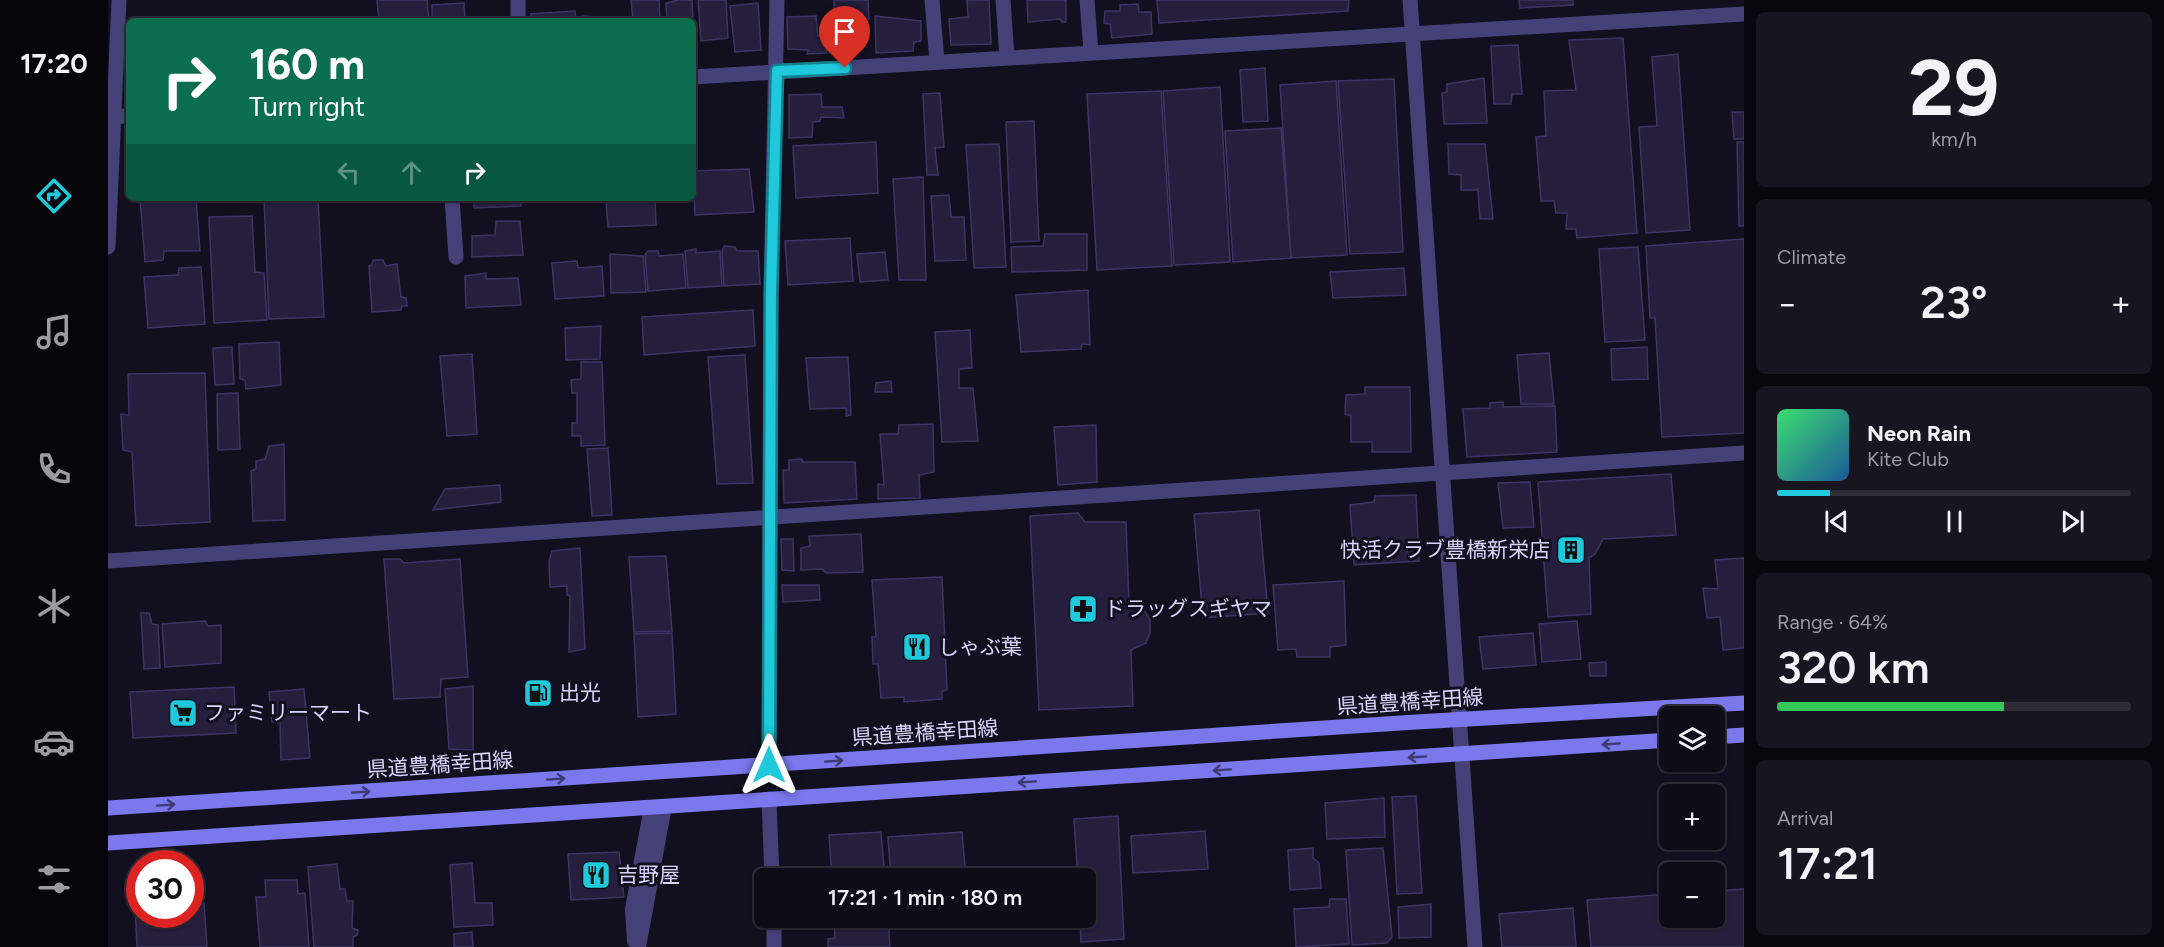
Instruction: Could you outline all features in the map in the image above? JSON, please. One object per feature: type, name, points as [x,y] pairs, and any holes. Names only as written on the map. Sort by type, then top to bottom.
[{"type":"main road","name":"県道豊橋幸田線","points":[[108,808],[1458,719],[1744,703]]},
{"type":"main road","points":[[1725,736],[1744,735]]},
{"type":"main road","points":[[108,843],[1659,741]]},
{"type":"street","points":[[108,247],[117,117],[119,0]]},
{"type":"street","points":[[518,0],[518,18]]},
{"type":"street","points":[[769,765],[771,294],[777,0]]},
{"type":"street","points":[[932,0],[937,62]]},
{"type":"street","points":[[1003,0],[1007,58]]},
{"type":"street","points":[[1087,0],[1091,52]]},
{"type":"street","points":[[1410,0],[1440,474],[1475,947]]},
{"type":"street","points":[[696,77],[1091,52],[1411,36],[1744,14]]},
{"type":"street","points":[[452,201],[456,257]]},
{"type":"street","points":[[108,561],[1744,453]]},
{"type":"street","points":[[769,799],[772,868]]},
{"type":"street","points":[[774,928],[774,947]]},
{"type":"lane","points":[[637,947],[632,909],[658,807]]},
{"type":"lane","points":[[637,947],[658,807]]},
{"type":"building","points":[[377,0],[427,0],[429,18],[379,18]]},
{"type":"building","points":[[631,0],[659,0],[660,18],[633,18]]},
{"type":"building","points":[[692,0],[693,18],[667,18],[666,3]]},
{"type":"building","points":[[698,0],[726,0],[728,38],[701,41]]},
{"type":"building","points":[[834,0],[868,0],[869,19],[835,21]]},
{"type":"building","points":[[967,0],[989,0],[991,44],[951,45],[949,19],[968,17]]},
{"type":"building","points":[[1027,0],[1066,0],[1066,22],[1060,19],[1028,22]]},
{"type":"building","points":[[1157,0],[1349,0],[1348,11],[1159,23]]},
{"type":"building","points":[[1519,0],[1573,0],[1573,5],[1520,8]]},
{"type":"building","points":[[464,3],[465,18],[432,18],[432,5]]},
{"type":"building","points":[[758,3],[761,50],[735,52],[730,6]]},
{"type":"building","points":[[1138,4],[1139,12],[1151,12],[1152,34],[1112,38],[1110,24],[1104,23],[1105,11],[1120,11],[1120,5]]},
{"type":"building","points":[[575,11],[576,18],[532,18],[531,14]]},
{"type":"building","points":[[583,16],[610,18],[583,18]]},
{"type":"building","points":[[816,16],[818,36],[826,36],[827,53],[807,54],[808,50],[788,49],[787,17]]},
{"type":"building","points":[[875,16],[921,21],[921,41],[914,42],[913,51],[876,53]]},
{"type":"building","points":[[1623,38],[1637,233],[1577,238],[1576,229],[1566,229],[1567,213],[1556,213],[1554,201],[1541,201],[1536,137],[1546,136],[1544,91],[1576,90],[1569,40]]},
{"type":"building","points":[[1518,45],[1522,94],[1512,94],[1511,104],[1494,104],[1491,46]]},
{"type":"building","points":[[1678,54],[1690,230],[1646,233],[1639,127],[1657,126],[1652,57]]},
{"type":"building","points":[[1265,68],[1268,121],[1243,122],[1240,70]]},
{"type":"building","points":[[1484,78],[1487,123],[1444,124],[1442,93],[1447,92],[1447,84]]},
{"type":"building","points":[[1394,79],[1403,252],[1350,254],[1338,81]]},
{"type":"building","points":[[1336,81],[1347,255],[1291,258],[1280,85]]},
{"type":"building","points":[[1220,87],[1230,262],[1174,265],[1163,91]]},
{"type":"building","points":[[1161,91],[1172,266],[1097,270],[1087,94]]},
{"type":"building","points":[[940,93],[944,147],[935,148],[938,175],[927,175],[923,94]]},
{"type":"building","points":[[821,94],[822,107],[842,107],[844,118],[821,117],[820,121],[813,122],[812,137],[789,138],[789,95]]},
{"type":"building","points":[[1732,112],[1744,112],[1744,139],[1734,139]]},
{"type":"building","points":[[1034,121],[1039,241],[1011,242],[1006,122]]},
{"type":"building","points":[[1281,128],[1291,258],[1233,262],[1225,131]]},
{"type":"building","points":[[876,142],[878,193],[796,198],[793,146]]},
{"type":"building","points":[[1737,142],[1744,142],[1744,226],[1739,226]]},
{"type":"building","points":[[999,144],[1006,267],[974,268],[966,145]]},
{"type":"building","points":[[1448,144],[1485,144],[1493,219],[1480,219],[1478,190],[1461,190],[1461,175],[1449,174]]},
{"type":"building","points":[[749,169],[754,212],[695,215],[696,171]]},
{"type":"building","points":[[923,177],[926,280],[899,280],[893,179]]},
{"type":"building","points":[[949,195],[951,217],[964,217],[966,260],[935,261],[931,196]]},
{"type":"building","points":[[140,201],[196,201],[200,251],[164,251],[163,260],[145,262]]},
{"type":"building","points":[[264,201],[318,201],[324,317],[269,319]]},
{"type":"building","points":[[474,201],[521,201],[521,206],[474,208]]},
{"type":"building","points":[[606,201],[655,201],[656,225],[608,227]]},
{"type":"building","points":[[252,216],[255,272],[264,273],[267,320],[214,323],[209,217]]},
{"type":"building","points":[[496,221],[520,221],[523,255],[472,257],[472,236],[495,235]]},
{"type":"building","points":[[1045,234],[1087,234],[1087,270],[1012,272],[1011,247],[1043,246]]},
{"type":"building","points":[[850,238],[853,281],[788,285],[785,241]]},
{"type":"building","points":[[1744,239],[1744,433],[1662,437],[1655,318],[1650,318],[1646,246]]},
{"type":"building","points":[[724,246],[735,247],[737,251],[758,251],[760,284],[724,286],[722,252]]},
{"type":"building","points":[[1638,247],[1645,340],[1605,342],[1599,249]]},
{"type":"building","points":[[696,249],[696,253],[720,251],[722,286],[688,288],[685,251]]},
{"type":"building","points":[[648,251],[658,251],[659,256],[683,254],[686,288],[648,291],[645,255]]},
{"type":"building","points":[[885,252],[888,280],[860,282],[857,254]]},
{"type":"building","points":[[610,254],[643,256],[646,292],[611,293]]},
{"type":"building","points":[[373,260],[383,260],[386,266],[397,264],[401,297],[406,298],[407,306],[402,306],[401,310],[372,312],[369,266],[372,265]]},
{"type":"building","points":[[577,261],[578,268],[602,266],[604,296],[555,299],[552,263]]},
{"type":"building","points":[[201,267],[205,324],[148,328],[144,277],[178,275],[179,268]]},
{"type":"building","points":[[1404,268],[1406,295],[1333,298],[1330,272]]},
{"type":"building","points":[[486,273],[486,279],[518,278],[521,305],[466,308],[465,276]]},
{"type":"building","points":[[1088,290],[1090,345],[1082,344],[1081,349],[1021,352],[1016,295]]},
{"type":"building","points":[[753,310],[755,346],[644,355],[642,317]]},
{"type":"building","points":[[601,326],[600,359],[566,360],[565,328]]},
{"type":"building","points":[[970,330],[972,368],[959,369],[959,388],[973,388],[978,441],[942,442],[935,332]]},
{"type":"building","points":[[279,342],[281,385],[246,389],[245,380],[240,379],[239,344]]},
{"type":"building","points":[[232,347],[234,384],[215,385],[213,348]]},
{"type":"building","points":[[1647,347],[1648,379],[1612,380],[1611,349]]},
{"type":"building","points":[[1549,353],[1554,404],[1521,404],[1517,355]]},
{"type":"building","points":[[472,354],[477,434],[447,436],[440,356]]},
{"type":"building","points":[[745,355],[753,483],[717,484],[708,357]]},
{"type":"building","points":[[848,357],[851,415],[846,416],[846,408],[810,409],[806,358]]},
{"type":"building","points":[[581,362],[602,362],[605,445],[581,446],[581,436],[572,436],[572,423],[577,423],[577,393],[572,393],[571,380],[581,379]]},
{"type":"building","points":[[205,373],[210,522],[136,526],[132,452],[123,450],[121,414],[129,415],[128,374]]},
{"type":"building","points":[[891,381],[892,392],[875,392],[876,383]]},
{"type":"building","points":[[1365,387],[1410,387],[1411,452],[1372,452],[1372,442],[1351,442],[1351,416],[1345,414],[1346,395],[1365,394]]},
{"type":"building","points":[[238,393],[240,449],[218,450],[217,394]]},
{"type":"building","points":[[1503,402],[1503,407],[1555,406],[1557,452],[1467,457],[1463,409],[1490,408],[1490,403]]},
{"type":"building","points":[[933,424],[934,472],[919,475],[920,498],[878,499],[878,484],[884,485],[880,434],[898,434],[899,425]]},
{"type":"building","points":[[1096,425],[1097,482],[1058,485],[1054,427]]},
{"type":"building","points":[[284,444],[285,520],[253,521],[251,471],[256,469],[256,461],[265,459],[269,446]]},
{"type":"building","points":[[608,448],[612,515],[592,516],[587,449]]},
{"type":"building","points":[[802,459],[803,462],[855,462],[857,499],[784,503],[783,470],[789,470],[789,460]]},
{"type":"building","name":"快活クラブ豊橋新栄店","points":[[1671,474],[1676,535],[1603,539],[1595,554],[1589,558],[1591,614],[1548,617],[1538,482]]},
{"type":"building","points":[[1530,482],[1534,527],[1503,528],[1498,483]]},
{"type":"building","points":[[500,485],[501,502],[433,510],[445,489]]},
{"type":"building","points":[[1416,495],[1419,561],[1354,565],[1350,505],[1374,502],[1375,496]]},
{"type":"building","points":[[1259,510],[1268,613],[1203,618],[1194,514]]},
{"type":"building","points":[[1078,513],[1085,522],[1126,522],[1129,604],[1142,607],[1150,619],[1150,633],[1146,643],[1131,650],[1133,706],[1039,710],[1030,516]]},
{"type":"building","points":[[861,534],[863,572],[826,573],[822,569],[801,570],[801,548],[810,546],[809,536]]},
{"type":"building","points":[[781,539],[793,539],[794,571],[782,570]]},
{"type":"building","points":[[580,548],[585,649],[569,652],[570,596],[567,595],[567,586],[550,587],[549,561],[552,551]]},
{"type":"building","points":[[666,556],[672,631],[634,632],[629,557]]},
{"type":"building","points":[[1744,558],[1744,648],[1723,650],[1720,617],[1707,618],[1703,588],[1718,589],[1715,560]]},
{"type":"building","points":[[384,559],[400,559],[404,563],[460,559],[468,677],[441,679],[440,697],[394,699]]},
{"type":"building","points":[[942,577],[947,690],[942,691],[942,699],[904,702],[904,697],[881,698],[878,664],[873,664],[872,637],[876,637],[872,580]]},
{"type":"building","points":[[1344,581],[1346,645],[1330,647],[1330,657],[1297,657],[1296,649],[1278,650],[1273,585]]},
{"type":"building","points":[[782,585],[819,585],[820,600],[783,602]]},
{"type":"building","points":[[141,613],[149,613],[152,624],[158,625],[160,668],[144,669]]},
{"type":"building","points":[[205,621],[208,626],[221,625],[221,663],[165,667],[162,624]]},
{"type":"building","points":[[1577,621],[1581,659],[1542,662],[1539,624]]},
{"type":"building","points":[[672,633],[676,714],[638,717],[634,634]]},
{"type":"building","points":[[1533,633],[1536,665],[1483,669],[1479,637]]},
{"type":"building","points":[[1606,662],[1606,676],[1590,676],[1589,663]]},
{"type":"building","points":[[473,686],[473,750],[449,749],[445,689]]},
{"type":"building","name":"ファミリーマート","points":[[234,687],[236,733],[133,738],[130,692]]},
{"type":"building","points":[[304,689],[310,758],[281,760],[280,723],[272,722],[269,692]]},
{"type":"building","points":[[1416,796],[1422,893],[1397,894],[1392,797]]},
{"type":"building","points":[[1384,798],[1385,837],[1327,839],[1325,803]]},
{"type":"building","points":[[1118,816],[1124,939],[1081,942],[1080,928],[1096,928],[1096,868],[1077,868],[1074,819]]},
{"type":"building","points":[[1205,831],[1208,869],[1133,873],[1131,836]]},
{"type":"building","points":[[881,832],[884,868],[831,868],[829,835]]},
{"type":"building","points":[[962,832],[965,868],[890,868],[888,837]]},
{"type":"building","points":[[1313,848],[1313,858],[1319,863],[1321,888],[1290,890],[1288,850]]},
{"type":"building","points":[[1383,848],[1392,937],[1387,943],[1352,945],[1346,850]]},
{"type":"building","name":"吉野屋","points":[[619,852],[624,897],[571,900],[568,854]]},
{"type":"building","points":[[472,863],[475,903],[492,903],[493,925],[454,927],[450,865]]},
{"type":"building","points":[[337,864],[340,889],[345,889],[347,901],[353,901],[352,928],[358,930],[357,935],[353,937],[353,947],[314,947],[308,867]]},
{"type":"building","points":[[265,880],[297,880],[298,894],[305,893],[309,947],[260,947],[256,897],[266,897]]},
{"type":"building","points":[[1744,889],[1744,947],[1591,947],[1587,900],[1659,895],[1659,928],[1725,928],[1725,890]]},
{"type":"building","points":[[1330,899],[1346,899],[1349,944],[1296,947],[1294,909],[1329,907]]},
{"type":"building","points":[[204,903],[207,947],[137,947],[136,928],[204,928]]},
{"type":"building","points":[[1431,904],[1431,937],[1399,938],[1398,907]]},
{"type":"building","points":[[1573,908],[1576,947],[1502,947],[1499,914]]},
{"type":"building","points":[[834,928],[889,928],[890,947],[828,947],[828,939],[835,938]]},
{"type":"building","points":[[472,932],[473,947],[454,947],[454,934]]},
{"type":"place","name":"快活クラブ豊橋新栄店","points":[[1571,550]]},
{"type":"place","name":"ドラッグスギヤマ","points":[[1083,609]]},
{"type":"place","name":"しゃぶ葉","points":[[917,647]]},
{"type":"place","name":"出光","points":[[538,693]]},
{"type":"place","name":"ファミリーマート","points":[[183,713]]},
{"type":"place","name":"吉野屋","points":[[596,875]]},
{"type":"route","points":[[769,765],[771,294],[777,71],[845,68]]}]
